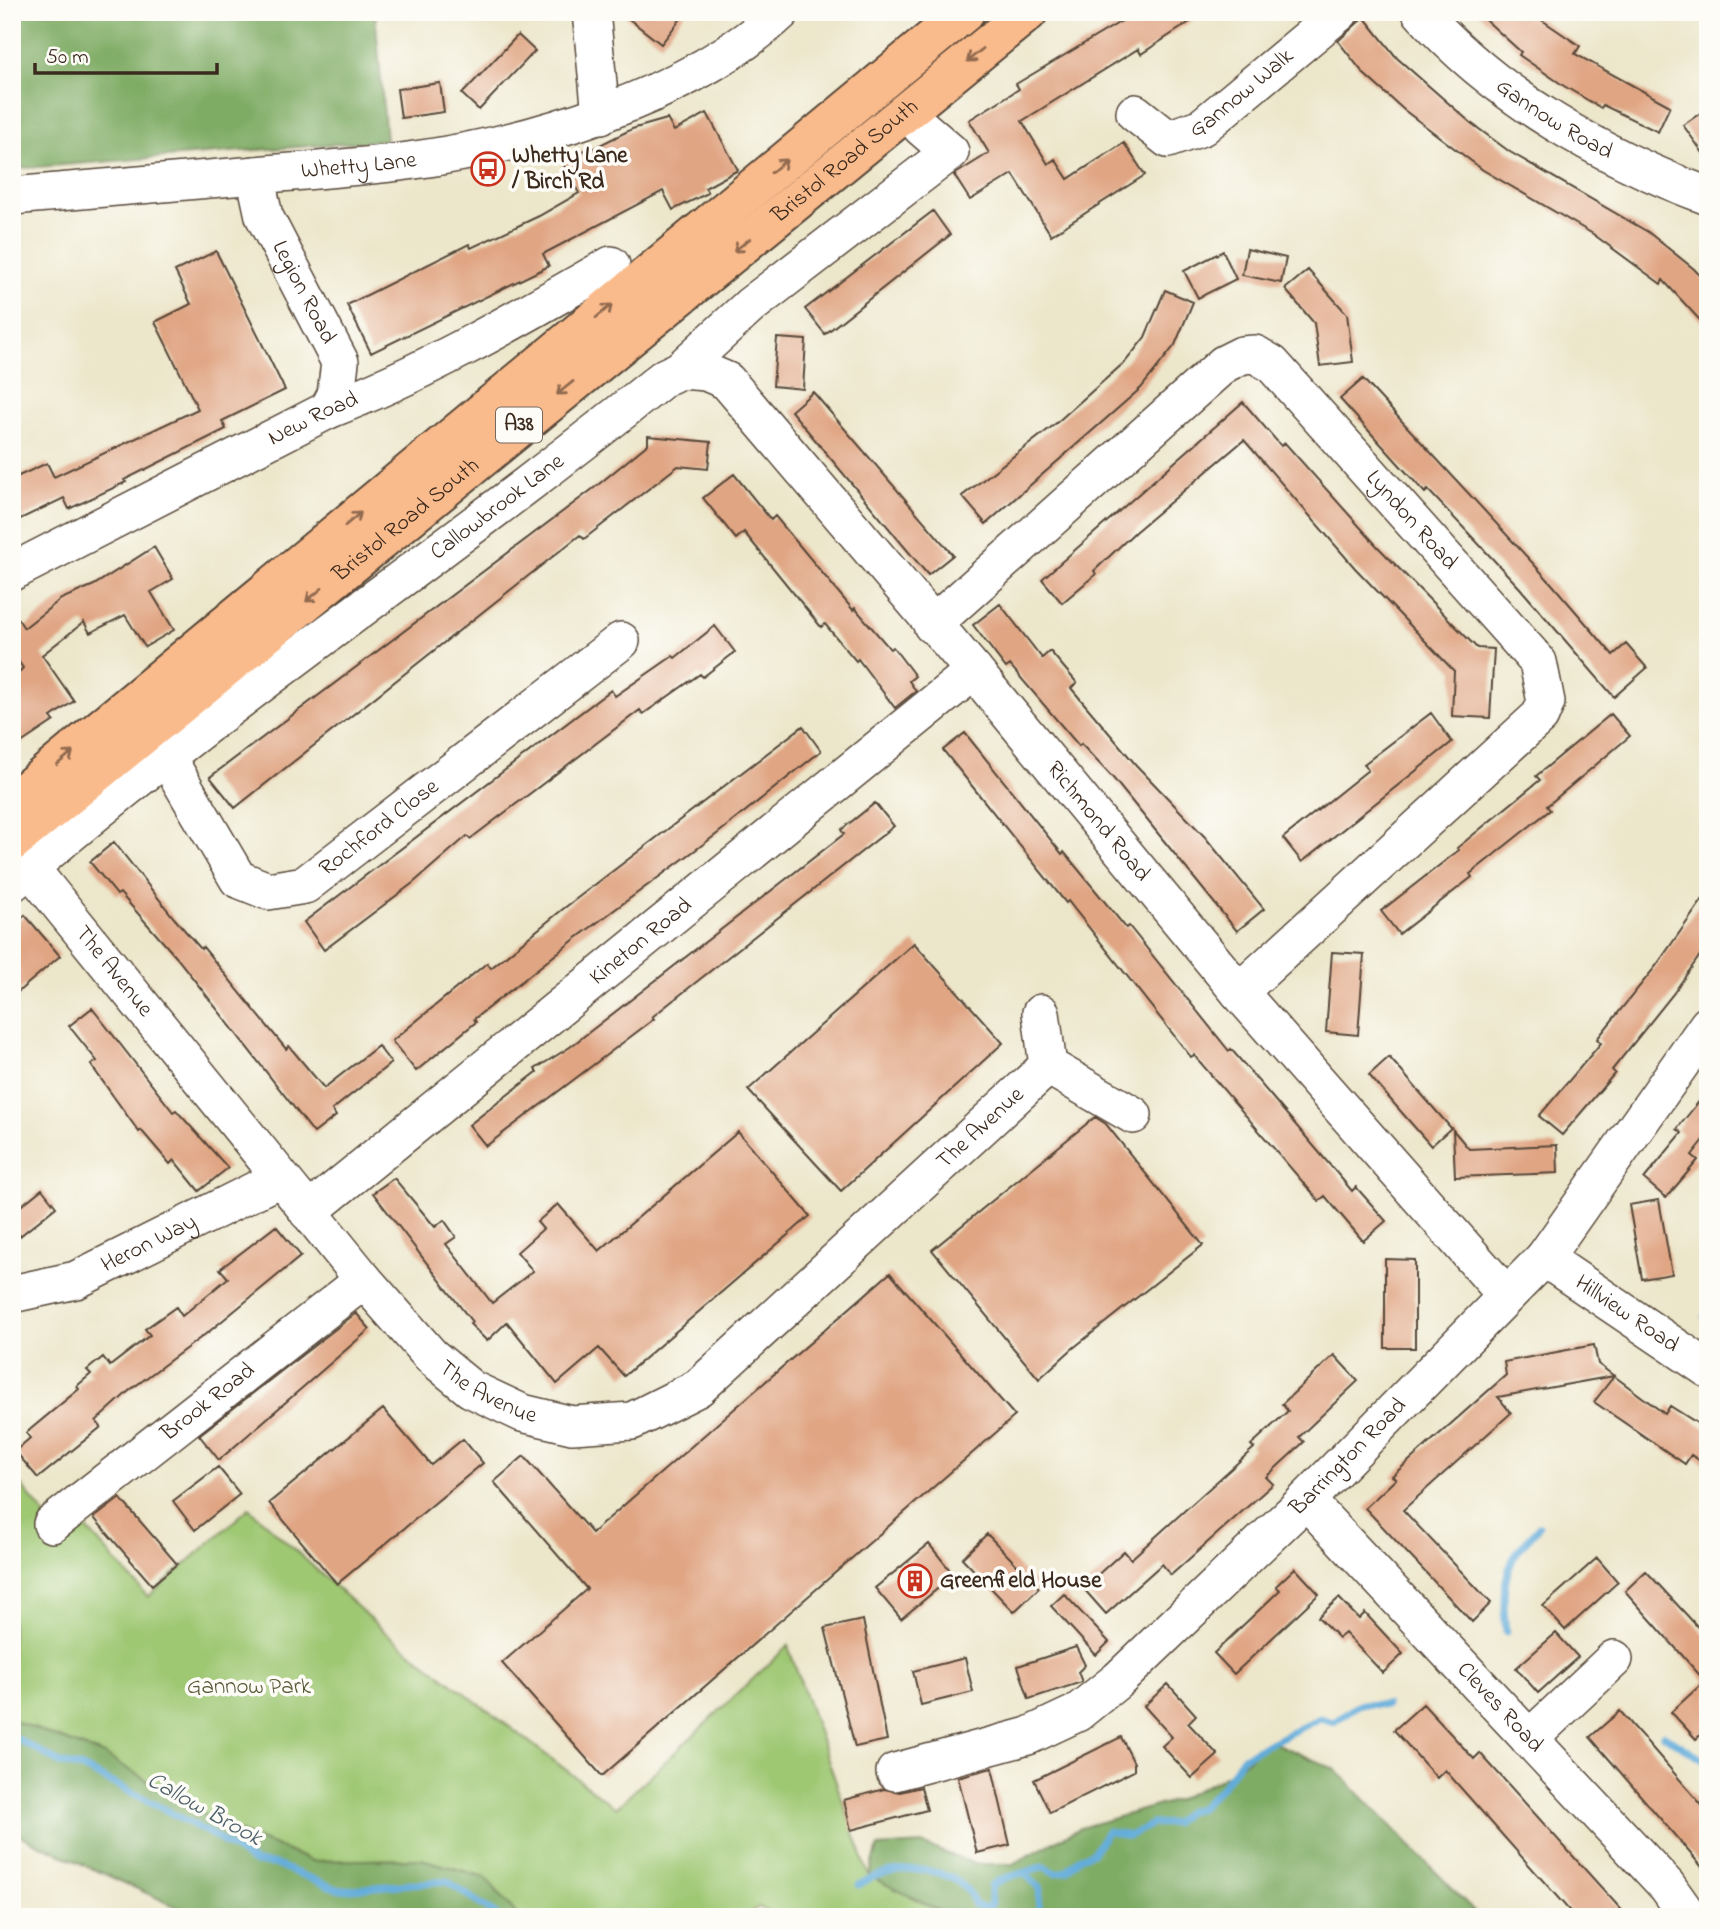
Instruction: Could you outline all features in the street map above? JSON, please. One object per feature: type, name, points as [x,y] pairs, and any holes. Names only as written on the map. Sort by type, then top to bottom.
[{"type":"highway","name":"Bristol Road South","points":[[12,802],[965,12]]},
{"type":"highway","name":"Bristol Road South","points":[[18,864],[1028,12]]},
{"type":"street","points":[[591,12],[601,115]]},
{"type":"street","name":"Whetty Lane","points":[[12,195],[409,161],[514,139],[601,115],[692,75],[762,30],[781,12]]},
{"type":"street","name":"Gannow Walk","points":[[1135,113],[1168,139],[1202,127],[1340,12]]},
{"type":"street","name":"Gannow Road","points":[[1421,12],[1440,33],[1507,88],[1573,134],[1658,177],[1708,196]]},
{"type":"street","name":"Callowbrook Lane","points":[[18,864],[561,461],[665,377],[681,370],[751,305],[950,152],[921,127]]},
{"type":"street","name":"Legion Road","points":[[255,175],[264,216],[340,362],[336,395],[328,410]]},
{"type":"street","name":"New Road","points":[[12,572],[328,410],[372,393],[498,330],[611,265]]},
{"type":"street","name":"Lyndon Road","points":[[932,625],[1224,364],[1242,355],[1255,354],[1272,364],[1313,406],[1538,662],[1546,702],[1540,716],[1239,992]]},
{"type":"street","name":"Richmond Road","points":[[681,370],[706,372],[727,381],[932,625],[974,671],[1239,992],[1506,1295]]},
{"type":"street","name":"Rochford Close","points":[[166,756],[238,879],[268,891],[305,885],[621,641]]},
{"type":"street","name":"Kineton Road","points":[[308,1212],[974,671]]},
{"type":"street","name":"The Avenue","points":[[18,864],[364,1280],[431,1356],[471,1389],[522,1413],[572,1425],[632,1421],[698,1388],[1048,1066]]},
{"type":"street","points":[[1041,1013],[1048,1066],[1133,1115]]},
{"type":"street","name":"Barrington Road","points":[[895,1772],[1028,1736],[1076,1713],[1118,1680],[1306,1500],[1544,1258],[1708,1025]]},
{"type":"street","name":"Heron Way","points":[[12,1294],[76,1280],[280,1178]]},
{"type":"street","name":"Hillview Road","points":[[1544,1258],[1708,1369]]},
{"type":"street","name":"Brook Road","points":[[52,1524],[364,1280]]},
{"type":"street","name":"Cleves Road","points":[[1306,1500],[1667,1886],[1689,1917]]},
{"type":"street","points":[[1529,1739],[1614,1659]]},
{"type":"green space","points":[[12,12],[375,12],[386,140],[12,169]]},
{"type":"green space","name":"Gannow Park","points":[[12,1474],[52,1524],[70,1510],[148,1597],[249,1508],[386,1633],[616,1808],[788,1646],[869,1876],[940,1911],[937,1917],[779,1917],[759,1907],[742,1917],[519,1917],[485,1877],[421,1859],[312,1861],[223,1825],[104,1755],[12,1720]]},
{"type":"green space","points":[[12,1720],[104,1755],[223,1825],[312,1861],[421,1859],[485,1877],[519,1917],[199,1917],[12,1832]]},
{"type":"green space","points":[[1270,1741],[1335,1769],[1480,1917],[937,1917],[940,1911],[869,1876],[878,1847],[922,1844],[975,1864],[1013,1864],[1080,1828],[1177,1800],[1231,1773]]},
{"type":"building","points":[[620,12],[686,12],[661,44]]},
{"type":"building","points":[[1137,12],[1205,12],[1141,54],[1138,49],[1022,121],[1048,164],[1055,159],[1068,179],[1124,143],[1145,175],[1051,235],[1013,174],[970,200],[954,175],[989,153],[969,120],[1019,89],[1016,84]]},
{"type":"building","points":[[1477,12],[1530,12],[1580,46],[1575,54],[1670,106],[1658,132],[1603,105],[1601,108],[1564,86],[1519,55],[1521,52]]},
{"type":"building","points":[[1364,17],[1397,58],[1471,123],[1510,152],[1648,232],[1694,269],[1708,284],[1708,329],[1663,280],[1661,284],[1593,234],[1483,170],[1404,110],[1364,74],[1338,41]]},
{"type":"building","points":[[518,35],[535,51],[479,110],[462,94]]},
{"type":"building","points":[[440,83],[444,112],[401,118],[397,89]]},
{"type":"building","points":[[1708,108],[1708,160],[1683,125]]},
{"type":"building","points":[[707,113],[738,170],[705,188],[708,193],[673,210],[663,191],[543,254],[549,266],[371,353],[347,305],[469,244],[471,248],[539,216],[579,193],[562,162],[632,129],[667,119],[674,131]]},
{"type":"building","points":[[933,211],[950,235],[825,334],[805,309]]},
{"type":"building","points":[[1247,249],[1286,258],[1281,283],[1242,275]]},
{"type":"building","points":[[216,251],[285,390],[222,421],[226,429],[124,480],[126,482],[69,509],[64,498],[12,523],[12,479],[47,463],[54,477],[198,409],[155,322],[191,304],[175,271]]},
{"type":"building","points":[[1223,251],[1236,279],[1198,298],[1184,271]]},
{"type":"building","points":[[1308,270],[1347,314],[1353,362],[1320,366],[1314,323],[1285,289]]},
{"type":"building","points":[[1165,290],[1193,302],[1175,345],[1141,388],[986,524],[962,496],[1054,425],[1126,361],[1145,337]]},
{"type":"building","points":[[777,338],[806,340],[803,389],[773,386]]},
{"type":"building","points":[[1363,379],[1552,584],[1613,655],[1626,644],[1647,668],[1614,697],[1519,587],[1428,490],[1425,493],[1340,399]]},
{"type":"building","points":[[813,392],[953,555],[928,575],[791,411]]},
{"type":"building","points":[[1243,402],[1281,446],[1285,443],[1377,546],[1477,648],[1494,649],[1490,718],[1452,716],[1454,671],[1355,568],[1244,440],[1135,532],[1094,571],[1096,574],[1062,603],[1042,579]]},
{"type":"building","points":[[648,436],[711,442],[708,469],[678,466],[584,539],[580,535],[235,808],[210,777],[594,488],[648,444]]},
{"type":"building","points":[[734,474],[771,520],[775,516],[853,610],[855,608],[890,649],[893,647],[915,676],[909,681],[916,691],[895,708],[858,659],[856,661],[825,624],[821,627],[744,532],[736,539],[703,498]]},
{"type":"building","points":[[154,547],[173,579],[151,592],[174,630],[145,647],[125,615],[90,633],[84,622],[42,655],[74,701],[51,717],[54,721],[12,749],[12,680],[23,668],[12,652],[12,610],[24,628],[61,599],[94,585]]},
{"type":"building","points":[[1000,604],[1042,658],[1050,651],[1077,683],[1071,688],[1136,765],[1205,837],[1264,909],[1237,931],[1113,778],[1081,744],[1079,746],[1010,665],[1006,668],[973,625]]},
{"type":"building","points":[[715,626],[735,652],[703,677],[700,674],[643,714],[640,710],[470,839],[467,836],[413,883],[324,950],[304,922],[611,690],[615,696],[673,656],[675,658]]},
{"type":"building","points":[[1431,713],[1452,742],[1302,862],[1283,838],[1368,770],[1364,764]]},
{"type":"building","points":[[1611,714],[1630,736],[1547,806],[1550,810],[1470,874],[1472,877],[1399,934],[1381,911],[1459,850],[1457,848],[1540,780],[1536,776]]},
{"type":"building","points":[[803,726],[821,751],[717,834],[575,939],[474,1019],[476,1022],[416,1071],[392,1041],[487,963],[491,968],[563,909]]},
{"type":"building","points":[[965,733],[1062,854],[1064,852],[1126,928],[1129,926],[1229,1051],[1231,1049],[1352,1191],[1356,1187],[1386,1221],[1363,1241],[1325,1196],[1319,1201],[1194,1055],[1191,1057],[1068,901],[1066,903],[943,750]]},
{"type":"building","points":[[875,803],[894,826],[652,1017],[654,1019],[486,1146],[469,1125],[537,1072],[535,1069],[570,1047],[844,834],[841,830]]},
{"type":"building","points":[[114,842],[174,918],[201,949],[203,947],[286,1049],[289,1046],[324,1088],[378,1046],[391,1063],[332,1110],[336,1116],[314,1133],[177,958],[120,893],[117,895],[90,862]]},
{"type":"building","points":[[1708,892],[1708,944],[1673,994],[1612,1070],[1615,1073],[1562,1135],[1539,1116],[1601,1043],[1597,1039],[1656,966]]},
{"type":"building","points":[[25,915],[60,956],[12,997],[12,926]]},
{"type":"building","points":[[914,943],[1003,1043],[841,1191],[748,1090]]},
{"type":"building","points":[[1332,952],[1364,954],[1358,1035],[1326,1032]]},
{"type":"building","points":[[92,1008],[173,1112],[176,1110],[228,1168],[199,1191],[174,1160],[170,1164],[141,1130],[139,1132],[91,1065],[97,1061],[69,1026]]},
{"type":"building","points":[[1389,1057],[1451,1128],[1431,1146],[1369,1075]]},
{"type":"building","points":[[1708,1090],[1708,1135],[1692,1155],[1698,1160],[1666,1198],[1644,1179],[1682,1133],[1677,1129]]},
{"type":"building","points":[[1095,1117],[1106,1124],[1203,1245],[1072,1349],[1039,1379],[932,1250]]},
{"type":"building","points":[[1453,1130],[1469,1149],[1557,1145],[1558,1173],[1455,1177]]},
{"type":"building","points":[[738,1132],[810,1216],[624,1376],[599,1348],[557,1384],[507,1322],[487,1341],[470,1324],[472,1322],[373,1193],[394,1178],[435,1227],[444,1220],[456,1237],[446,1244],[492,1303],[533,1271],[517,1252],[543,1229],[537,1222],[558,1204],[599,1251]]},
{"type":"building","points":[[42,1189],[56,1207],[20,1236],[12,1226],[12,1213]]},
{"type":"building","points":[[1659,1200],[1672,1274],[1642,1279],[1629,1205]]},
{"type":"building","points":[[276,1226],[301,1256],[211,1330],[130,1390],[96,1421],[101,1427],[38,1478],[15,1451],[30,1438],[26,1433],[79,1389],[77,1386],[91,1374],[87,1370],[103,1357],[110,1366],[150,1335],[145,1329],[176,1307],[182,1316],[228,1278],[220,1269]]},
{"type":"building","points":[[1385,1259],[1415,1260],[1415,1348],[1385,1348]]},
{"type":"building","points":[[890,1273],[1015,1416],[602,1776],[502,1663],[587,1589],[494,1482],[524,1456],[592,1533]]},
{"type":"building","points":[[356,1313],[370,1329],[219,1460],[199,1435]]},
{"type":"building","points":[[1594,1345],[1598,1364],[1665,1414],[1670,1406],[1708,1430],[1708,1466],[1691,1455],[1685,1464],[1594,1402],[1614,1376],[1498,1397],[1511,1413],[1403,1510],[1491,1603],[1472,1622],[1365,1508],[1396,1479],[1392,1476],[1506,1375],[1504,1362]]},
{"type":"building","points":[[1334,1355],[1358,1381],[1299,1437],[1304,1442],[1266,1477],[1273,1484],[1171,1575],[1162,1564],[1106,1614],[1083,1588],[1124,1551],[1131,1559],[1254,1448],[1251,1445],[1288,1411],[1282,1404]]},
{"type":"building","points":[[383,1409],[431,1465],[463,1439],[483,1463],[337,1584],[269,1503]]},
{"type":"building","points":[[218,1467],[240,1494],[195,1530],[173,1501]]},
{"type":"building","points":[[120,1498],[177,1564],[152,1585],[94,1518]]},
{"type":"building","points":[[987,1534],[1039,1588],[1014,1612],[962,1558]]},
{"type":"building","name":"Greenfield House","points":[[929,1544],[954,1575],[901,1619],[875,1588]]},
{"type":"building","points":[[1597,1558],[1618,1582],[1565,1630],[1543,1606]]},
{"type":"building","points":[[1295,1568],[1319,1594],[1234,1674],[1214,1653],[1280,1590],[1276,1586]]},
{"type":"building","points":[[1646,1571],[1708,1638],[1708,1728],[1696,1739],[1671,1712],[1705,1681],[1625,1591]]},
{"type":"building","points":[[1064,1594],[1109,1642],[1096,1655],[1051,1606]]},
{"type":"building","points":[[1339,1598],[1359,1619],[1365,1613],[1403,1654],[1383,1673],[1345,1633],[1339,1638],[1318,1617]]},
{"type":"building","points":[[863,1620],[887,1740],[855,1747],[825,1628]]},
{"type":"building","points":[[1556,1633],[1578,1657],[1538,1693],[1516,1668]]},
{"type":"building","points":[[1076,1647],[1085,1665],[1078,1672],[1082,1682],[1029,1699],[1018,1666]]},
{"type":"building","points":[[965,1658],[973,1692],[921,1705],[913,1671]]},
{"type":"building","points":[[1168,1684],[1196,1715],[1188,1723],[1218,1755],[1192,1778],[1162,1746],[1172,1737],[1144,1706]]},
{"type":"building","points":[[1423,1704],[1474,1759],[1480,1753],[1628,1917],[1575,1917],[1445,1770],[1437,1778],[1394,1730]]},
{"type":"building","points":[[1620,1711],[1708,1812],[1708,1874],[1590,1737]]},
{"type":"building","points":[[1121,1737],[1134,1763],[1134,1771],[1050,1813],[1034,1780]]},
{"type":"building","points":[[992,1768],[1010,1845],[977,1853],[958,1777]]},
{"type":"building","points":[[921,1787],[927,1810],[851,1830],[844,1800],[884,1789],[900,1792]]},
{"type":"waterway","points":[[1705,1317],[1708,1314]]},
{"type":"waterway","points":[[1506,1632],[1504,1601],[1512,1560],[1539,1526]]},
{"type":"waterway","points":[[859,1885],[889,1872],[924,1870],[956,1880],[968,1891],[975,1905],[985,1909],[991,1904],[991,1886],[996,1882],[1043,1866],[1055,1873],[1067,1871],[1080,1857],[1093,1853],[1107,1831],[1129,1836],[1152,1824],[1174,1823],[1187,1811],[1200,1808],[1224,1784],[1243,1757],[1320,1718],[1334,1722],[1359,1704],[1386,1705]]},
{"type":"waterway","points":[[1664,1735],[1708,1763]]},
{"type":"waterway","name":"Callow Brook","points":[[12,1736],[60,1763],[82,1768],[147,1800],[214,1836],[255,1863],[274,1864],[340,1890],[447,1881],[499,1917]]},
{"type":"waterway","points":[[1025,1874],[1040,1888],[1038,1917]]},
{"type":"waterway","name":"Callow Brook","points":[[815,1917],[821,1914]]},
{"type":"place","name":"Whetty Lane / Birch Rd","points":[[488,169]]},
{"type":"place","name":"Greenfield House","points":[[915,1581]]}]
